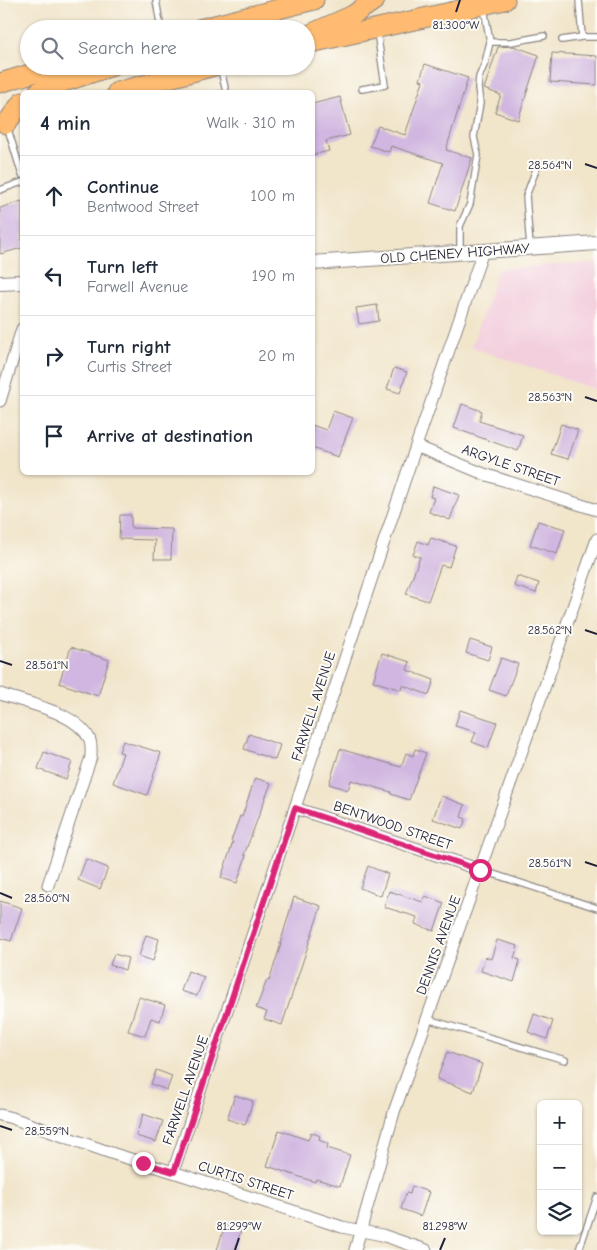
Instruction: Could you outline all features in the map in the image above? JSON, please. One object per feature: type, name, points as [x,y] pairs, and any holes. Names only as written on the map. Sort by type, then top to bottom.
[{"type":"highway","points":[[315,31],[354,15],[375,0]]},
{"type":"highway","points":[[419,18],[428,0]]},
{"type":"highway","points":[[315,42],[505,0]]},
{"type":"highway","points":[[234,20],[309,1]]},
{"type":"highway","points":[[0,83],[26,75]]},
{"type":"highway","points":[[42,90],[85,75]]},
{"type":"highway","points":[[124,90],[180,75]]},
{"type":"highway","points":[[10,123],[20,106]]},
{"type":"street","name":"OLD CHENEY HIGHWAY","points":[[315,263],[597,243]]},
{"type":"street","name":"FARWELL AVENUE","points":[[174,1172],[483,251]]},
{"type":"street","points":[[0,283],[20,282]]},
{"type":"street","points":[[0,401],[20,336]]},
{"type":"street","name":"ARGYLE STREET","points":[[416,446],[484,474],[597,510]]},
{"type":"street","name":"DENNIS AVENUE","points":[[355,1250],[394,1112],[597,539]]},
{"type":"street","points":[[0,694],[63,716],[82,726],[90,740],[91,757],[48,885]]},
{"type":"street","name":"BENTWOOD STREET","points":[[295,808],[480,870]]},
{"type":"street","name":"CURTIS STREET","points":[[0,1115],[114,1154],[342,1227],[382,1235],[426,1250]]},
{"type":"lane","points":[[156,0],[159,20]]},
{"type":"lane","points":[[579,0],[582,37]]},
{"type":"lane","points":[[460,252],[460,226],[470,204],[478,155],[474,138],[480,104],[479,78],[490,42],[483,5]]},
{"type":"lane","points":[[362,89],[386,85],[376,28]]},
{"type":"lane","points":[[490,42],[512,42],[544,36]]},
{"type":"lane","points":[[562,40],[597,37]]},
{"type":"lane","points":[[222,75],[226,90]]},
{"type":"lane","points":[[10,123],[20,166]]},
{"type":"lane","points":[[530,248],[526,196],[537,167]]},
{"type":"lane","points":[[0,190],[20,183]]},
{"type":"lane","points":[[480,870],[597,908]]},
{"type":"lane","points":[[427,1018],[565,1060]]},
{"type":"lane","points":[[579,1250],[597,1197]]},
{"type":"shaded area","points":[[597,262],[597,390],[471,347],[498,269]]},
{"type":"building","points":[[513,46],[539,55],[518,120],[495,112],[501,95],[484,89],[498,47]]},
{"type":"building","points":[[552,53],[597,56],[597,85],[550,82]]},
{"type":"building","points":[[425,64],[468,78],[446,150],[472,158],[455,211],[430,203],[443,163],[391,146],[389,152],[370,146],[378,126],[405,135],[423,81],[420,80]]},
{"type":"building","points":[[340,97],[350,135],[326,141],[329,151],[315,154],[315,103]]},
{"type":"building","points":[[20,202],[20,249],[0,254],[0,208]]},
{"type":"building","points":[[377,305],[379,321],[359,324],[356,308]]},
{"type":"building","points":[[394,368],[407,372],[400,393],[387,389]]},
{"type":"building","points":[[462,404],[482,411],[479,421],[523,435],[518,451],[454,428]]},
{"type":"building","points":[[333,411],[353,418],[338,457],[315,449],[315,426],[326,430]]},
{"type":"building","points":[[561,424],[578,430],[568,459],[551,454]]},
{"type":"building","points":[[433,486],[459,495],[450,520],[429,512],[434,498],[430,497]]},
{"type":"building","points":[[120,515],[131,515],[131,528],[172,529],[171,559],[154,559],[155,540],[119,539]]},
{"type":"building","points":[[538,521],[565,529],[557,554],[530,545]]},
{"type":"building","points":[[431,538],[456,546],[449,567],[441,565],[428,601],[406,594],[420,557],[413,555],[418,541],[428,545]]},
{"type":"building","points":[[517,576],[539,583],[536,593],[514,586]]},
{"type":"building","points":[[470,640],[492,647],[488,660],[466,653]]},
{"type":"building","points":[[71,647],[109,660],[98,696],[59,683]]},
{"type":"building","points":[[382,653],[410,662],[407,670],[434,680],[429,695],[402,685],[401,690],[373,681]]},
{"type":"building","points":[[501,658],[518,664],[506,696],[489,690]]},
{"type":"building","points":[[460,710],[497,722],[488,748],[472,742],[476,732],[455,726]]},
{"type":"building","points":[[249,734],[280,745],[275,760],[244,749]]},
{"type":"building","points":[[123,741],[161,753],[147,795],[113,783],[123,753],[119,752]]},
{"type":"building","points":[[340,749],[401,767],[406,753],[413,756],[415,749],[426,753],[409,800],[391,794],[391,792],[351,780],[348,790],[329,784]]},
{"type":"building","points":[[44,752],[72,762],[66,779],[38,769]]},
{"type":"building","points":[[255,778],[271,783],[244,855],[246,856],[237,883],[221,878],[233,842],[231,841],[240,816],[242,817]]},
{"type":"building","points":[[441,796],[465,805],[461,817],[466,819],[462,829],[433,819]]},
{"type":"building","points":[[86,859],[108,868],[100,889],[78,880]]},
{"type":"building","points":[[368,866],[388,874],[381,896],[360,888]]},
{"type":"building","points":[[389,891],[423,902],[425,896],[444,903],[434,931],[415,924],[417,917],[384,907]]},
{"type":"building","points":[[294,897],[321,906],[282,1025],[264,1019],[267,1012],[256,1008],[267,980],[269,981]]},
{"type":"building","points":[[0,901],[22,908],[11,941],[0,938]]},
{"type":"building","points":[[146,935],[159,939],[153,961],[139,956]]},
{"type":"building","points":[[497,940],[518,946],[514,958],[520,960],[514,982],[481,971],[485,957],[491,959]]},
{"type":"building","points":[[114,954],[128,958],[125,970],[110,965]]},
{"type":"building","points":[[188,971],[204,977],[197,996],[181,991]]},
{"type":"building","points":[[139,997],[165,1005],[160,1021],[151,1018],[145,1036],[128,1031]]},
{"type":"building","points":[[534,1014],[553,1021],[547,1039],[528,1032]]},
{"type":"building","points":[[447,1052],[482,1064],[473,1092],[437,1079]]},
{"type":"building","points":[[156,1070],[172,1076],[167,1090],[151,1084]]},
{"type":"building","points":[[235,1095],[253,1101],[245,1125],[227,1119]]},
{"type":"building","points":[[143,1114],[163,1121],[156,1142],[136,1136]]},
{"type":"building","points":[[279,1130],[308,1140],[311,1132],[320,1136],[319,1140],[328,1144],[327,1148],[350,1155],[340,1186],[316,1179],[315,1182],[267,1166]]},
{"type":"building","points":[[412,1186],[429,1192],[421,1216],[401,1209],[406,1193],[410,1194]]},
{"type":"building","points":[[225,1225],[241,1230],[235,1250],[217,1250]]},
{"type":"route","points":[[143,1163],[174,1172],[295,808],[480,870]]}]
